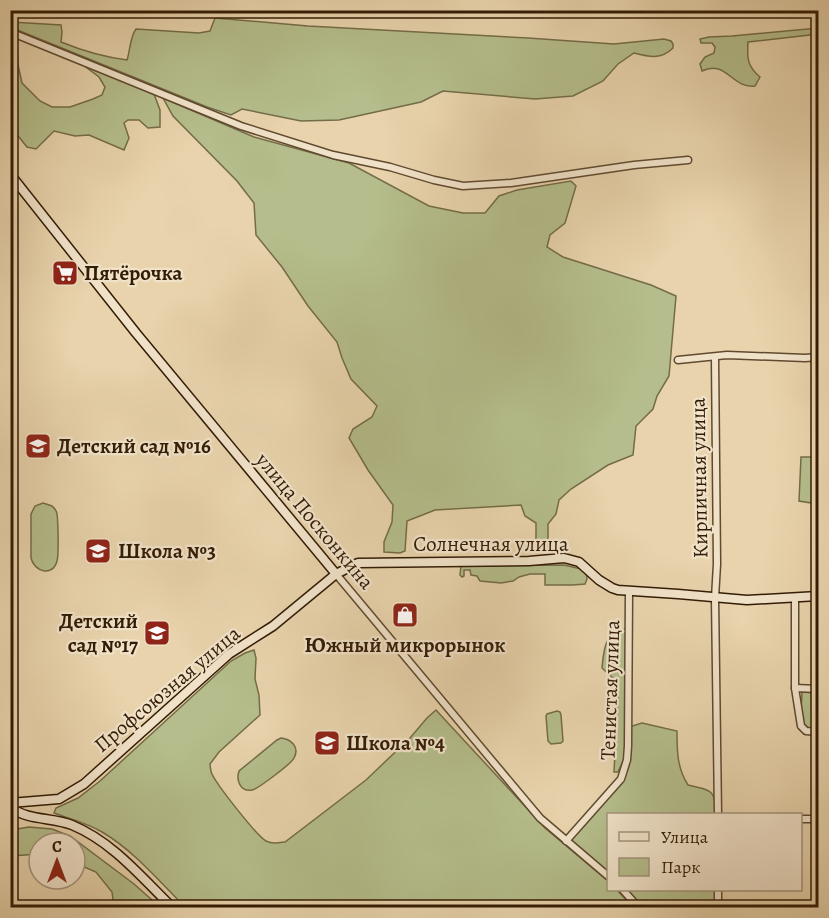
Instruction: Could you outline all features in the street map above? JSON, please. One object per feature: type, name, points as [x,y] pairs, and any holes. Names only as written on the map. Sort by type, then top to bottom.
[{"type":"street","points":[[10,32],[241,126],[333,155],[463,186],[511,183],[634,165],[688,160]]},
{"type":"street","name":"улица Посконкина","points":[[10,174],[136,333],[540,818],[607,874]]},
{"type":"street","points":[[678,360],[727,356],[819,357]]},
{"type":"street","name":"Кирпичная улица","points":[[715,357],[718,813]]},
{"type":"street","name":"Солнечная улица","points":[[336,574],[358,563],[524,561],[564,558],[583,564],[599,580],[612,588],[629,591],[747,600],[819,596]]},
{"type":"street","name":"Профсоюзная улица","points":[[10,805],[58,799],[84,784],[229,654],[267,630],[336,574]]},
{"type":"street","name":"Тенистая улица","points":[[566,841],[621,779],[626,768],[629,591]]},
{"type":"street","points":[[795,598],[795,688],[801,726],[806,731],[819,732]]},
{"type":"street","points":[[795,688],[819,689]]},
{"type":"street","points":[[10,805],[24,815],[72,825],[110,846],[173,908]]},
{"type":"street","points":[[802,819],[819,819]]},
{"type":"street","points":[[624,891],[639,908]]},
{"type":"street","points":[[718,891],[718,908]]},
{"type":"green space","points":[[215,18],[308,26],[614,44],[664,39],[671,41],[673,48],[659,56],[634,53],[618,64],[603,81],[573,96],[535,99],[443,91],[421,102],[339,120],[301,121],[242,109],[231,115],[10,27],[11,22],[61,25],[61,42],[94,53],[127,60],[136,29],[199,33],[210,31]]},
{"type":"green space","points":[[818,28],[818,34],[748,42],[749,61],[752,69],[760,77],[755,86],[740,83],[717,69],[710,68],[702,71],[700,64],[705,57],[714,53],[715,47],[712,43],[701,43],[700,39]]},
{"type":"green space","points":[[11,40],[17,48],[22,83],[40,101],[52,107],[70,107],[102,95],[105,87],[99,77],[79,62],[154,94],[160,110],[160,127],[148,128],[139,120],[128,120],[124,123],[129,138],[124,150],[89,135],[75,136],[54,131],[36,149],[27,147],[11,127]]},
{"type":"green space","points":[[163,98],[254,137],[349,163],[429,206],[463,213],[485,213],[499,196],[517,190],[571,181],[576,186],[565,223],[550,235],[547,247],[563,257],[651,285],[676,296],[669,376],[657,396],[653,409],[636,426],[633,455],[608,465],[571,489],[559,500],[556,514],[548,524],[548,547],[536,547],[536,523],[525,516],[521,505],[435,510],[407,521],[405,551],[384,552],[384,542],[392,522],[393,505],[349,438],[353,429],[372,417],[377,406],[351,379],[337,342],[256,235],[254,203],[237,181],[173,116]]},
{"type":"green space","points":[[801,457],[818,457],[818,504],[799,501]]},
{"type":"green space","points":[[43,503],[52,506],[57,512],[57,561],[55,566],[48,571],[36,567],[31,558],[31,514],[35,506]]},
{"type":"green space","points":[[564,565],[586,572],[585,584],[545,585],[545,574],[530,574],[501,583],[480,581],[477,576],[471,575],[470,570],[464,570],[462,577],[460,575],[461,566]]},
{"type":"green space","points":[[625,629],[627,632],[627,707],[624,759],[618,772],[614,772],[617,682],[602,668],[606,643],[613,635]]},
{"type":"green space","points":[[254,650],[256,658],[255,679],[260,715],[219,752],[210,764],[212,773],[221,788],[266,841],[285,842],[366,780],[436,710],[545,828],[607,880],[607,891],[618,891],[633,907],[185,907],[146,867],[113,839],[90,826],[54,813],[56,808],[78,798],[100,781],[231,661]]},
{"type":"green space","points":[[802,692],[818,693],[818,731],[807,729],[802,724]]},
{"type":"green space","points":[[557,711],[561,715],[563,741],[551,744],[548,741],[546,716]]},
{"type":"green space","points":[[642,723],[677,731],[678,759],[684,779],[688,785],[706,790],[713,795],[716,813],[607,813],[607,872],[568,838],[624,773],[629,727]]},
{"type":"green space","points":[[281,738],[288,740],[295,747],[296,754],[292,761],[255,789],[244,789],[238,778],[239,771]]},
{"type":"green space","points":[[29,827],[57,831],[27,831],[27,855],[11,856],[11,830]]},
{"type":"green space","points":[[87,849],[160,907],[114,907],[112,892],[96,872],[87,868]]},
{"type":"green space","points":[[628,891],[715,891],[715,907],[643,907]]},
{"type":"place","name":"Пятёрочка","points":[[65,273]]},
{"type":"place","name":"Детский сад №16","points":[[38,446]]},
{"type":"place","name":"Школа №3","points":[[98,551]]},
{"type":"place","name":"Южный микрорынок","points":[[405,615]]},
{"type":"place","name":"Детский сад №17","points":[[157,633]]},
{"type":"place","name":"Школа №4","points":[[327,743]]}]
